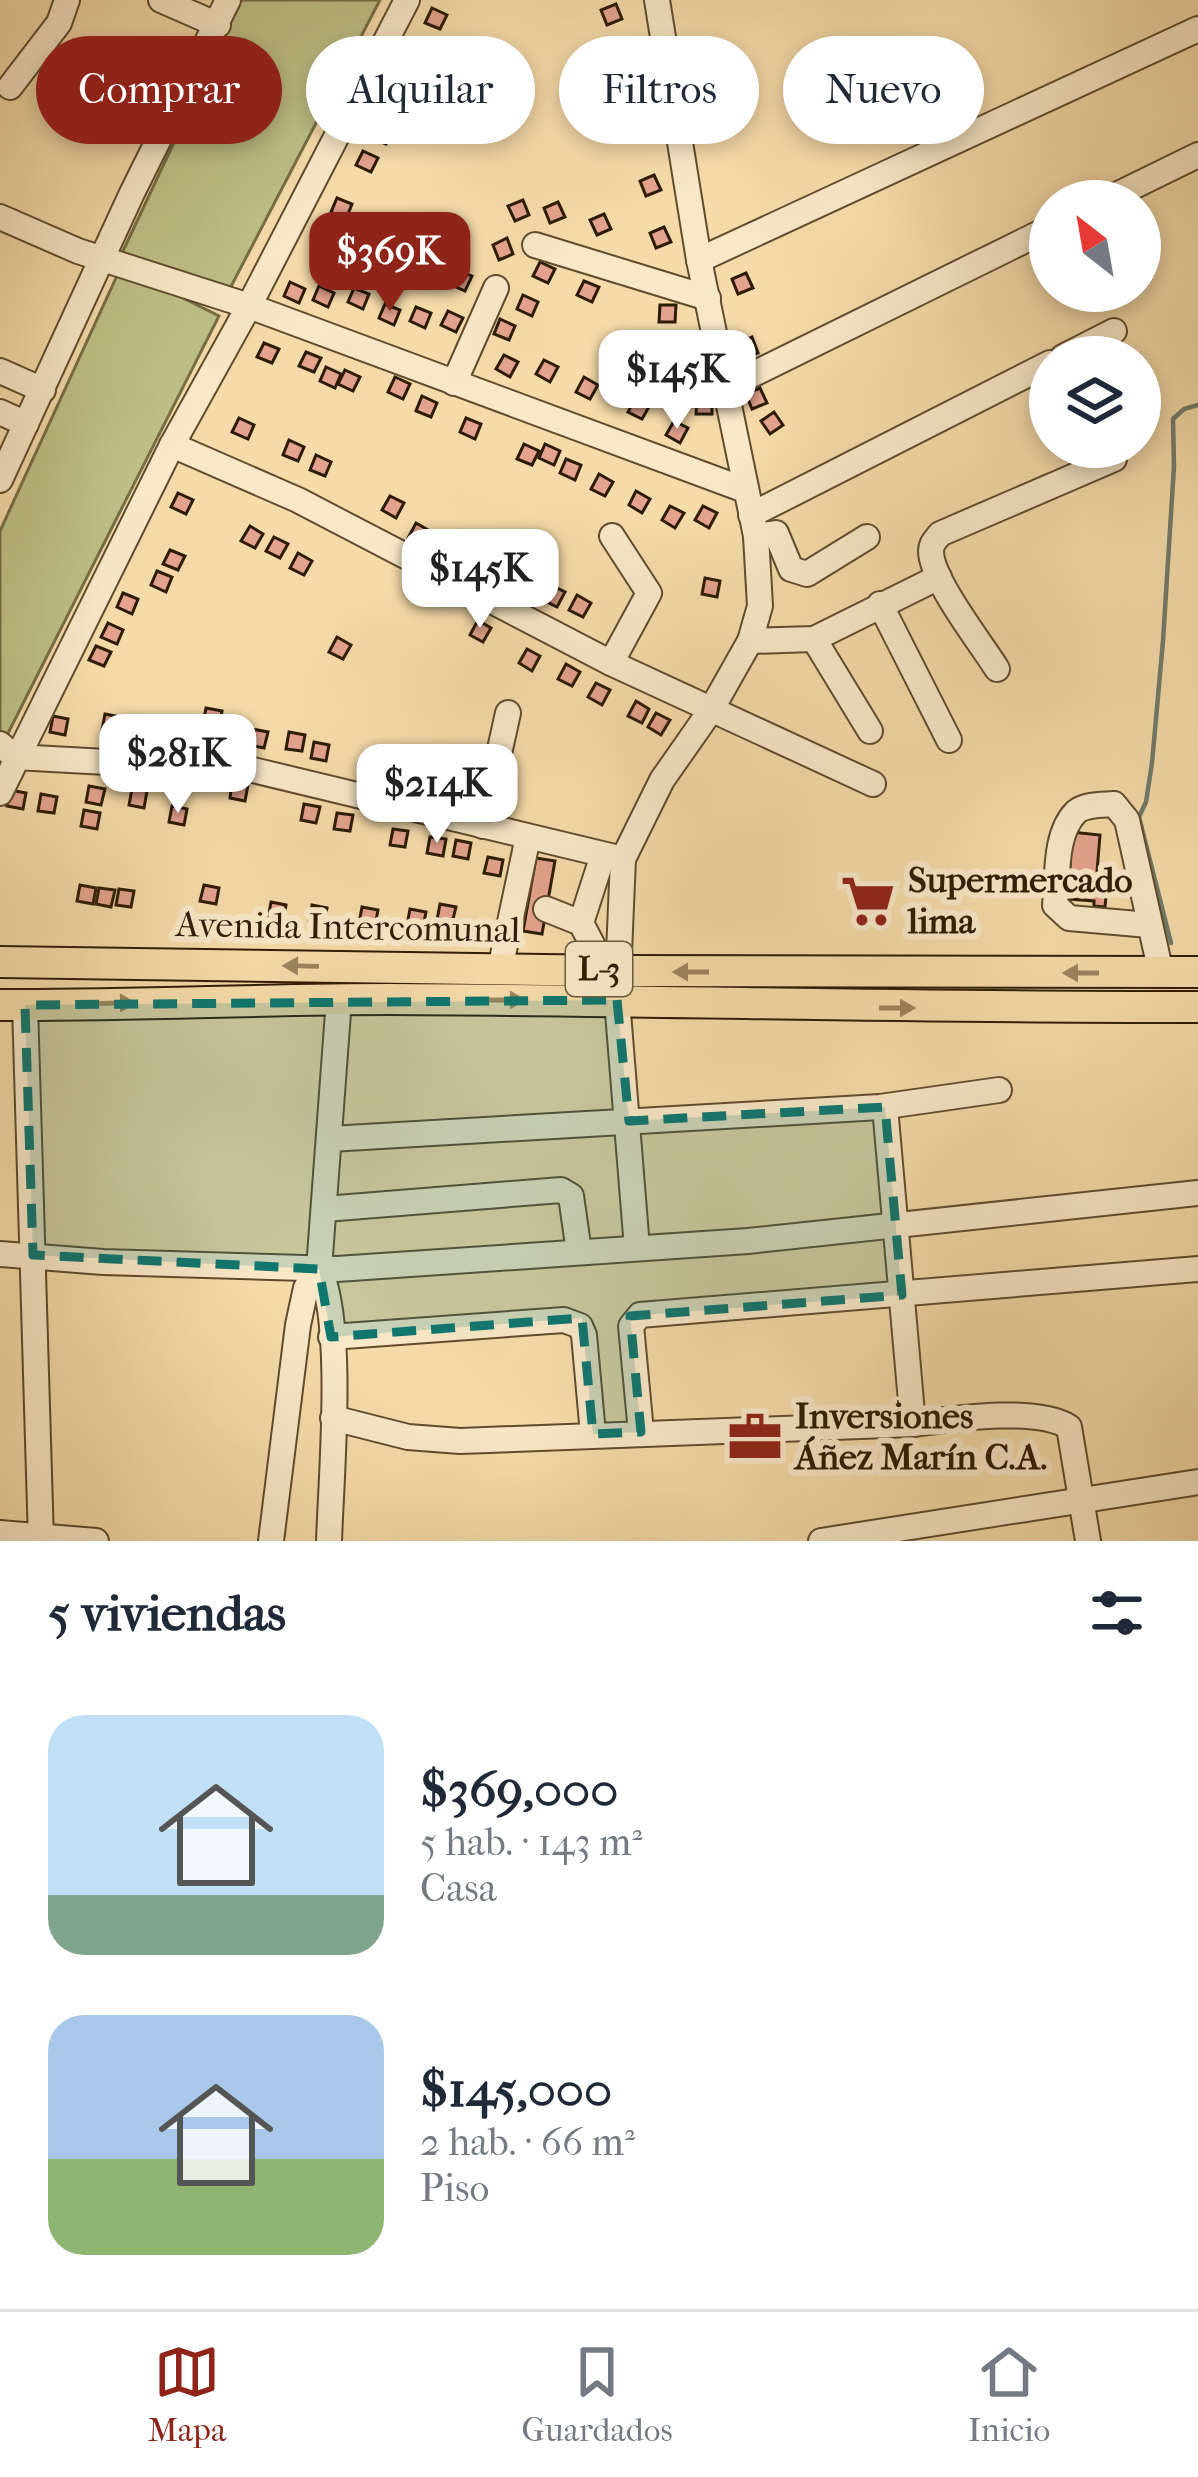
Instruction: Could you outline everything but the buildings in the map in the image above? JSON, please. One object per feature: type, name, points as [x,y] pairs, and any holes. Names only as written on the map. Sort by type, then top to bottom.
[{"type":"main road","name":"Avenida Intercomunal","points":[[0,962],[500,969],[881,1008],[1198,1007]]},
{"type":"main road","name":"Avenida Intercomunal","points":[[13,1005],[339,999],[613,980],[1198,972]]},
{"type":"street","points":[[10,88],[59,23],[67,0]]},
{"type":"street","points":[[161,0],[218,25]]},
{"type":"street","points":[[0,480],[228,0]]},
{"type":"street","points":[[0,793],[8,751],[249,306],[407,0]]},
{"type":"street","points":[[581,923],[613,857],[711,710],[750,641],[760,606],[750,514],[699,260],[656,0]]},
{"type":"street","points":[[699,260],[1198,29]]},
{"type":"street","points":[[1147,180],[1198,155]]},
{"type":"street","points":[[0,217],[102,259],[249,306],[454,383],[750,514],[776,533],[791,569],[808,574],[867,538]]},
{"type":"street","points":[[724,388],[1029,238]]},
{"type":"street","points":[[535,245],[708,298]]},
{"type":"street","points":[[454,383],[496,288]]},
{"type":"street","points":[[1104,336],[1114,331]]},
{"type":"street","points":[[0,371],[43,390]]},
{"type":"street","points":[[750,514],[1029,374]]},
{"type":"street","points":[[0,412],[26,424]]},
{"type":"street","points":[[172,445],[298,500],[611,663],[873,784]]},
{"type":"street","points":[[997,669],[939,577],[931,552],[940,534],[1093,468]]},
{"type":"street","points":[[611,663],[649,593],[612,536]]},
{"type":"street","points":[[750,641],[814,639],[939,577]]},
{"type":"street","points":[[880,604],[949,740]]},
{"type":"street","points":[[814,639],[870,730]]},
{"type":"street","points":[[483,826],[508,713]]},
{"type":"street","points":[[8,751],[253,770],[613,857]]},
{"type":"street","points":[[1149,925],[1069,918],[1055,905],[1062,837],[1076,812],[1114,804],[1127,820],[1161,973]]},
{"type":"street","points":[[500,969],[528,908],[528,836]]},
{"type":"street","points":[[613,857],[613,980],[637,1248]]},
{"type":"street","points":[[528,908],[581,923],[613,980]]},
{"type":"street","points":[[271,1541],[298,1325],[306,1288],[319,1269],[339,999]]},
{"type":"street","points":[[13,1005],[33,1255],[41,1538]]},
{"type":"street","points":[[330,1139],[885,1107],[999,1090]]},
{"type":"street","points":[[885,1107],[913,1424]]},
{"type":"street","points":[[326,1209],[561,1190],[571,1196],[579,1252]]},
{"type":"street","points":[[0,1254],[319,1269],[748,1241],[1198,1192]]},
{"type":"street","points":[[319,1269],[328,1288],[331,1337],[329,1541]]},
{"type":"street","points":[[641,1432],[631,1326],[636,1317],[1198,1269]]},
{"type":"street","points":[[331,1337],[574,1323],[584,1335],[593,1434]]},
{"type":"street","points":[[333,1418],[408,1437],[460,1441],[1028,1417],[1069,1427],[1088,1541]]},
{"type":"street","points":[[821,1541],[1198,1482]]},
{"type":"street","points":[[0,1533],[96,1541]]},
{"type":"highlighted area","points":[[617,1000],[629,1121],[885,1107],[902,1295],[630,1316],[641,1432],[593,1434],[582,1318],[331,1337],[319,1269],[33,1255],[25,1005]]},
{"type":"green space","points":[[241,0],[380,0],[361,36],[306,36],[306,142],[225,298],[122,253],[173,144],[282,144],[282,36],[224,36]]},
{"type":"green space","points":[[121,267],[219,316],[0,749],[0,531]]},
{"type":"waterway","points":[[1171,943],[1139,817],[1152,763],[1163,641],[1173,419],[1198,405]]},
{"type":"place","name":"Supermercado lima","points":[[868,901]]},
{"type":"place","name":"Inversiones Áñez Marín C.A.","points":[[755,1437]]}]
